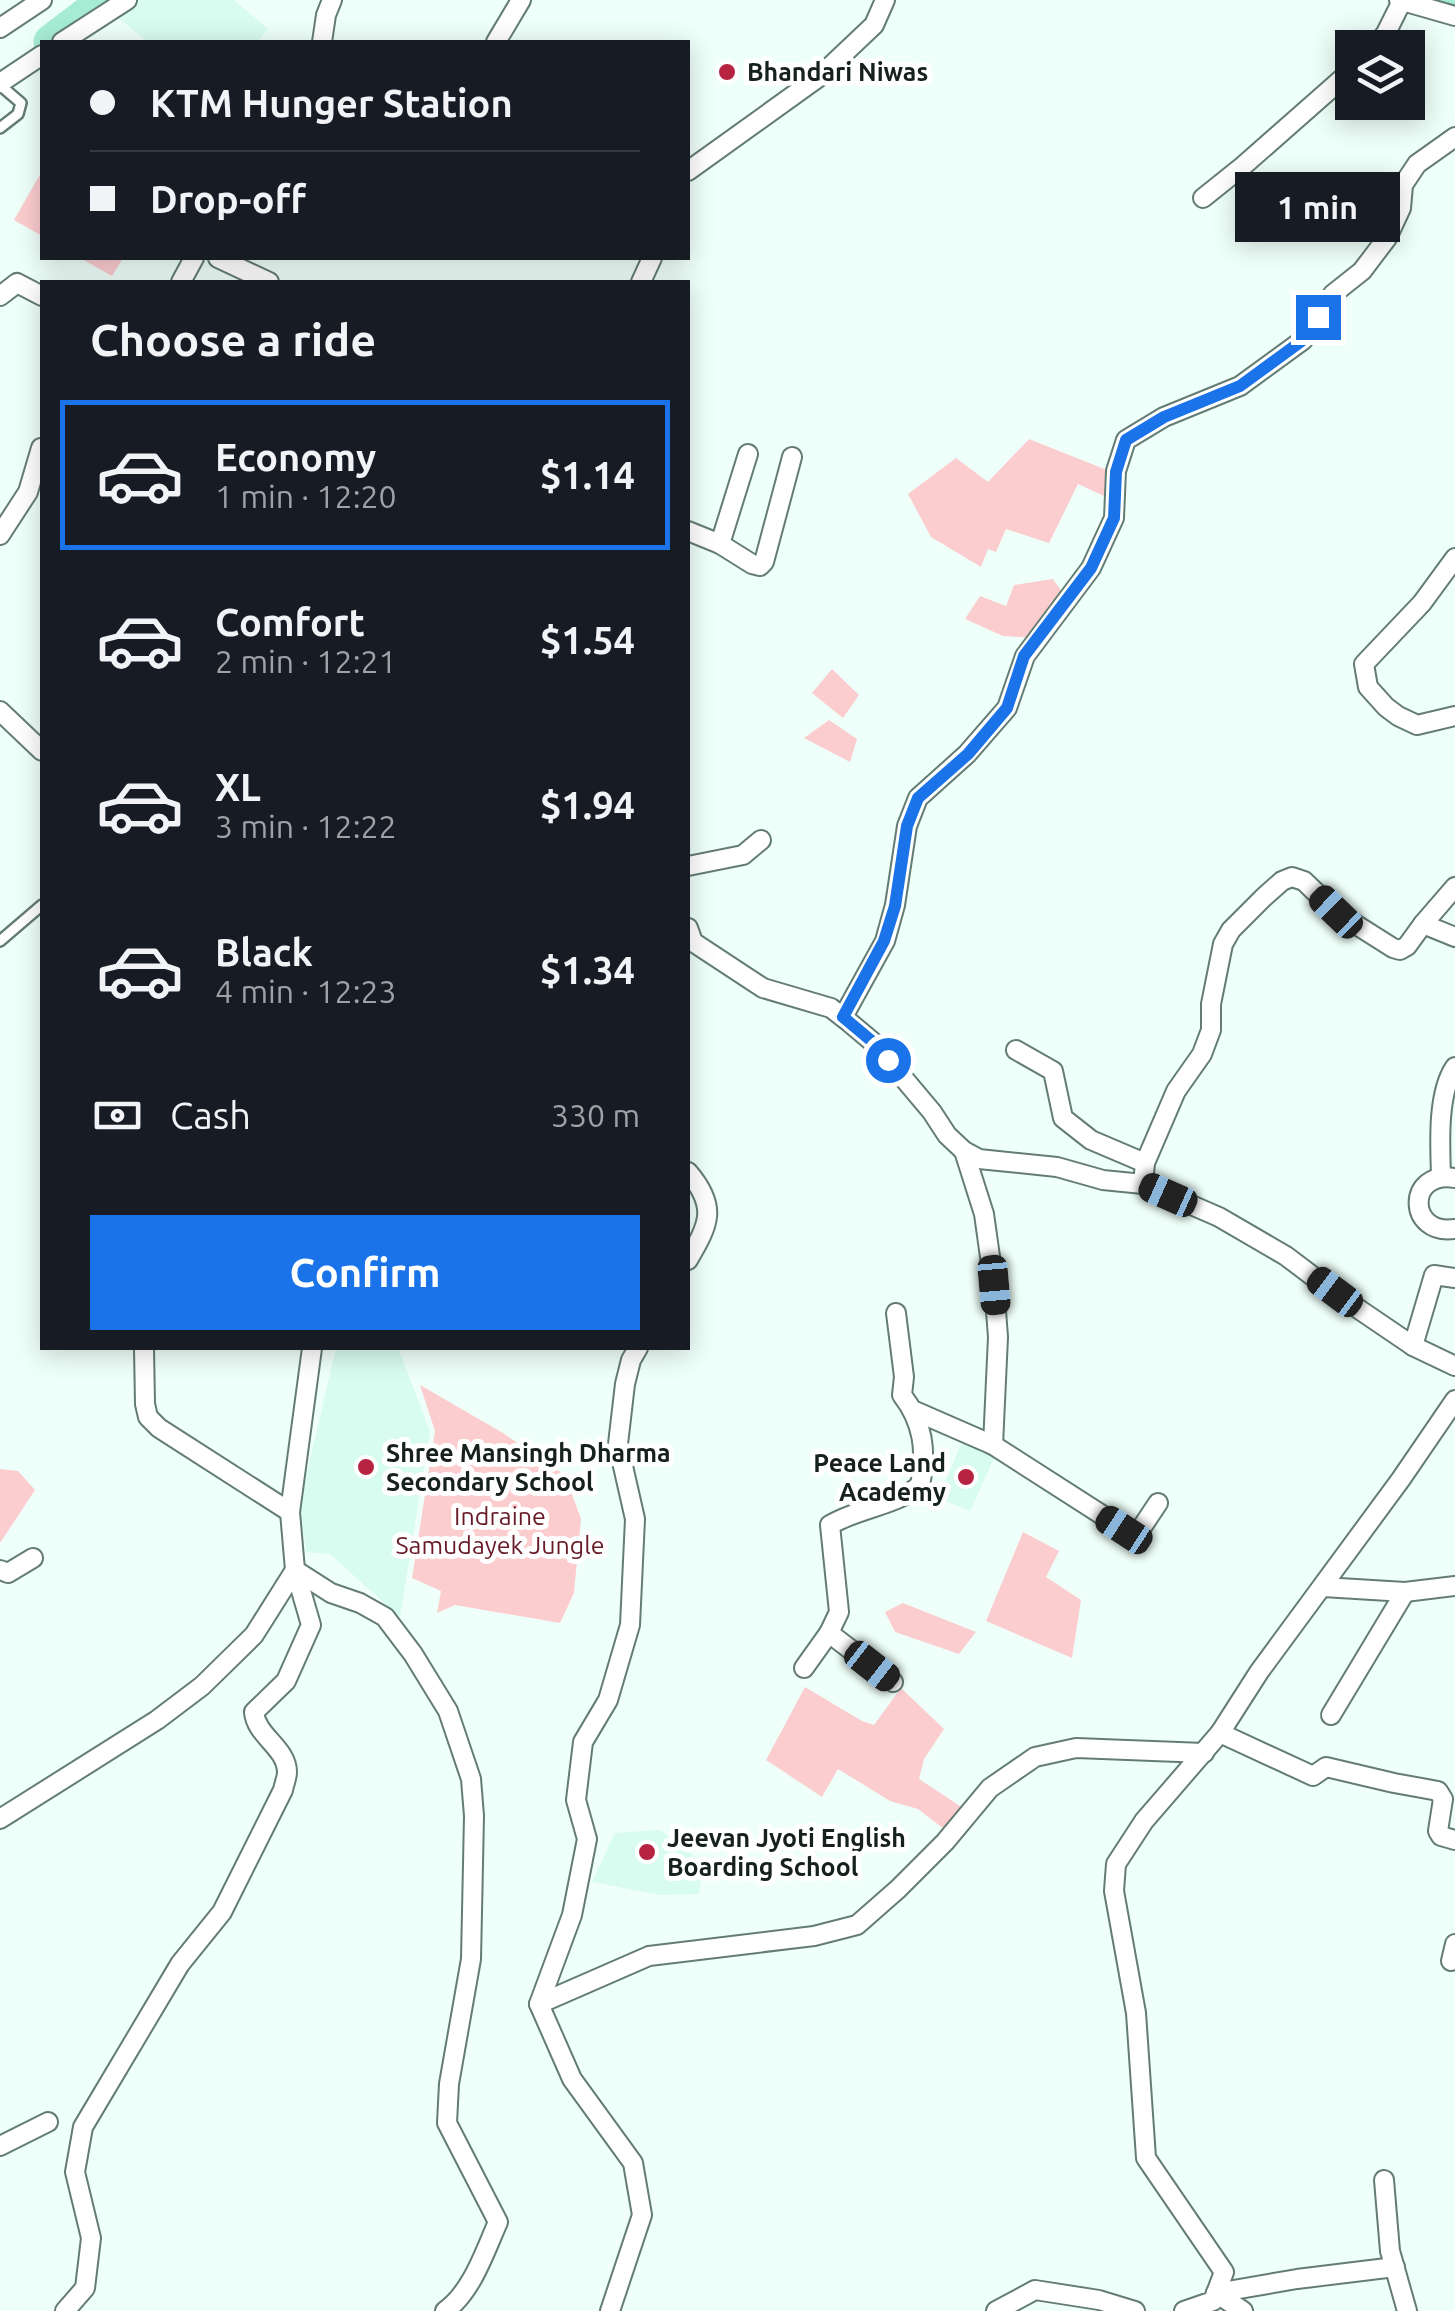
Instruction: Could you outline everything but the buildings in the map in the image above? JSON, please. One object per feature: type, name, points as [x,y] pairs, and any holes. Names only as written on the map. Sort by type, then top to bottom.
[{"type":"street","points":[[0,28],[42,0]]},
{"type":"street","points":[[65,40],[127,0]]},
{"type":"street","points":[[322,40],[332,0]]},
{"type":"street","points":[[497,40],[521,0]]},
{"type":"street","points":[[690,168],[820,77],[874,25],[885,0]]},
{"type":"street","points":[[1387,30],[1401,1],[1455,16]]},
{"type":"street","points":[[0,84],[40,56]]},
{"type":"street","points":[[1202,198],[1335,85]]},
{"type":"street","points":[[843,1017],[884,941],[895,906],[907,826],[918,798],[968,754],[1007,708],[1024,656],[1091,568],[1114,518],[1116,472],[1126,440],[1164,417],[1240,386],[1303,340],[1334,294],[1362,271],[1387,238],[1401,208],[1403,186],[1417,164],[1455,137]]},
{"type":"street","points":[[222,260],[265,280]]},
{"type":"street","points":[[0,296],[17,283],[40,295]]},
{"type":"street","points":[[0,535],[28,492],[40,453]]},
{"type":"street","points":[[720,544],[748,454]]},
{"type":"street","points":[[690,532],[760,566],[792,458]]},
{"type":"street","points":[[1455,558],[1422,603],[1364,664],[1368,687],[1398,716],[1417,725],[1455,716]]},
{"type":"street","points":[[0,711],[40,749]]},
{"type":"street","points":[[690,866],[742,855],[761,840]]},
{"type":"street","points":[[1143,1184],[1145,1163],[1176,1090],[1202,1054],[1211,1030],[1211,1004],[1222,944],[1230,930],[1282,881],[1292,877],[1304,881],[1336,912],[1400,950],[1455,887]]},
{"type":"street","points":[[1423,924],[1455,937]]},
{"type":"street","points":[[690,941],[763,988],[830,1008],[843,1017],[874,1043],[964,1151],[979,1159],[1056,1167],[1103,1180],[1143,1184],[1219,1218],[1286,1256],[1413,1346],[1455,1366]]},
{"type":"street","points":[[1016,1050],[1053,1071],[1062,1118],[1091,1140],[1145,1163]]},
{"type":"street","points":[[1455,1067],[1449,1076],[1440,1135],[1448,1176],[1427,1182],[1418,1196],[1419,1211],[1428,1224],[1442,1230],[1455,1228]]},
{"type":"street","points":[[964,1151],[984,1214],[994,1285],[998,1337],[993,1445]]},
{"type":"street","points":[[690,1174],[707,1202],[705,1230],[690,1256]]},
{"type":"street","points":[[1413,1346],[1434,1275],[1455,1278]]},
{"type":"street","points":[[804,1668],[839,1612],[830,1525],[846,1515],[909,1494],[920,1484],[924,1443],[914,1411],[902,1394],[904,1377],[896,1314]]},
{"type":"street","points":[[144,1350],[148,1417],[159,1428],[290,1512]]},
{"type":"street","points":[[64,2311],[86,2288],[91,2238],[76,2172],[83,2128],[180,1964],[222,1912],[283,1790],[288,1769],[278,1749],[259,1728],[254,1712],[286,1681],[312,1625],[295,1570],[290,1512],[312,1350]]},
{"type":"street","points":[[610,2311],[642,2216],[634,2164],[572,2079],[540,2004],[572,1915],[587,1840],[576,1800],[583,1742],[608,1700],[630,1626],[634,1519],[618,1444],[625,1384],[637,1350]]},
{"type":"street","points":[[1184,2311],[1214,2301],[1224,2272],[1146,2158],[1136,2013],[1114,1890],[1116,1864],[1144,1821],[1220,1733],[1259,1672],[1455,1400]]},
{"type":"street","points":[[914,1411],[993,1445],[1124,1530],[1134,1532],[1142,1527],[1158,1504]]},
{"type":"street","points":[[0,1570],[8,1573],[33,1558]]},
{"type":"street","points":[[0,1819],[157,1720],[202,1686],[254,1635],[295,1570]]},
{"type":"street","points":[[295,1570],[331,1593],[386,1617],[414,1654],[448,1711],[471,1779],[471,1959],[449,2084],[447,2123],[498,2222],[474,2273],[454,2305],[445,2311]]},
{"type":"street","points":[[1322,1587],[1405,1592],[1455,1586]]},
{"type":"street","points":[[1331,1715],[1405,1592]]},
{"type":"street","points":[[829,1633],[893,1682]]},
{"type":"street","points":[[1220,1733],[1313,1776],[1326,1767],[1438,1791],[1443,1799],[1438,1831],[1441,1836],[1455,1840]]},
{"type":"street","points":[[540,2004],[649,1956],[814,1936],[856,1925],[946,1842],[990,1788],[1035,1757],[1076,1748],[1204,1753]]},
{"type":"street","points":[[0,2146],[48,2122]]},
{"type":"street","points":[[1384,2180],[1390,2251],[1407,2311]]},
{"type":"street","points":[[1216,2293],[1394,2267]]},
{"type":"street","points":[[996,2311],[1034,2290],[1098,2300],[1135,2311]]},
{"type":"street","points":[[1216,2293],[1243,2311]]},
{"type":"lane","points":[[0,84],[21,103],[18,114],[0,128]]},
{"type":"lane","points":[[0,942],[40,907]]},
{"type":"shaded area","points":[[136,0],[234,0],[268,29],[259,40],[146,40],[116,16]]},
{"type":"shaded area","name":"Shree Mansingh Dharma Secondary School","points":[[336,1350],[399,1350],[430,1431],[400,1617],[330,1554],[306,1552],[300,1503]]},
{"type":"shaded area","name":"Peace Land Academy","points":[[962,1442],[995,1456],[970,1511],[938,1498]]},
{"type":"shaded area","name":"Jeevan Jyoti English Boarding School","points":[[660,1830],[703,1863],[699,1894],[660,1895],[592,1882],[615,1833]]},
{"type":"green space","points":[[40,174],[40,235],[14,220]]},
{"type":"green space","points":[[84,260],[122,260],[112,276]]},
{"type":"green space","points":[[1029,439],[1122,476],[1117,502],[1078,484],[1049,543],[1006,529],[996,552],[988,549],[981,567],[931,537],[908,494],[956,458],[988,482]]},
{"type":"green space","points":[[1053,579],[1063,593],[1035,638],[1003,636],[965,619],[980,596],[1006,606],[1014,585]]},
{"type":"green space","points":[[832,669],[859,695],[843,718],[812,693]]},
{"type":"green space","points":[[829,720],[857,739],[850,762],[804,738]]},
{"type":"green space","name":"Indraine Samudayek Jungle","points":[[420,1385],[565,1475],[581,1519],[574,1593],[560,1623],[455,1605],[437,1613],[441,1591],[412,1578],[435,1431]]},
{"type":"green space","points":[[0,1469],[18,1471],[35,1490],[0,1543]]},
{"type":"green space","points":[[1023,1532],[1059,1551],[1046,1577],[1081,1600],[1072,1658],[986,1621]]},
{"type":"green space","points":[[903,1603],[976,1632],[959,1654],[895,1632],[885,1612]]},
{"type":"green space","points":[[805,1687],[874,1725],[901,1688],[944,1729],[924,1759],[919,1779],[966,1810],[952,1835],[918,1809],[890,1801],[838,1769],[822,1797],[766,1760]]},
{"type":"waterway","points":[[54,40],[106,0]]},
{"type":"place","name":"Bhandari Niwas","points":[[727,72]]},
{"type":"place","name":"Shree Mansingh Dharma Secondary School","points":[[366,1467]]},
{"type":"place","name":"Peace Land Academy","points":[[966,1477]]},
{"type":"place","name":"Jeevan Jyoti English Boarding School","points":[[647,1852]]},
{"type":"route","points":[[888,1060],[843,1017],[884,941],[895,906],[907,826],[918,798],[968,754],[1007,708],[1024,656],[1091,568],[1114,518],[1116,472],[1126,440],[1164,417],[1240,386],[1303,340],[1318,317]]}]
